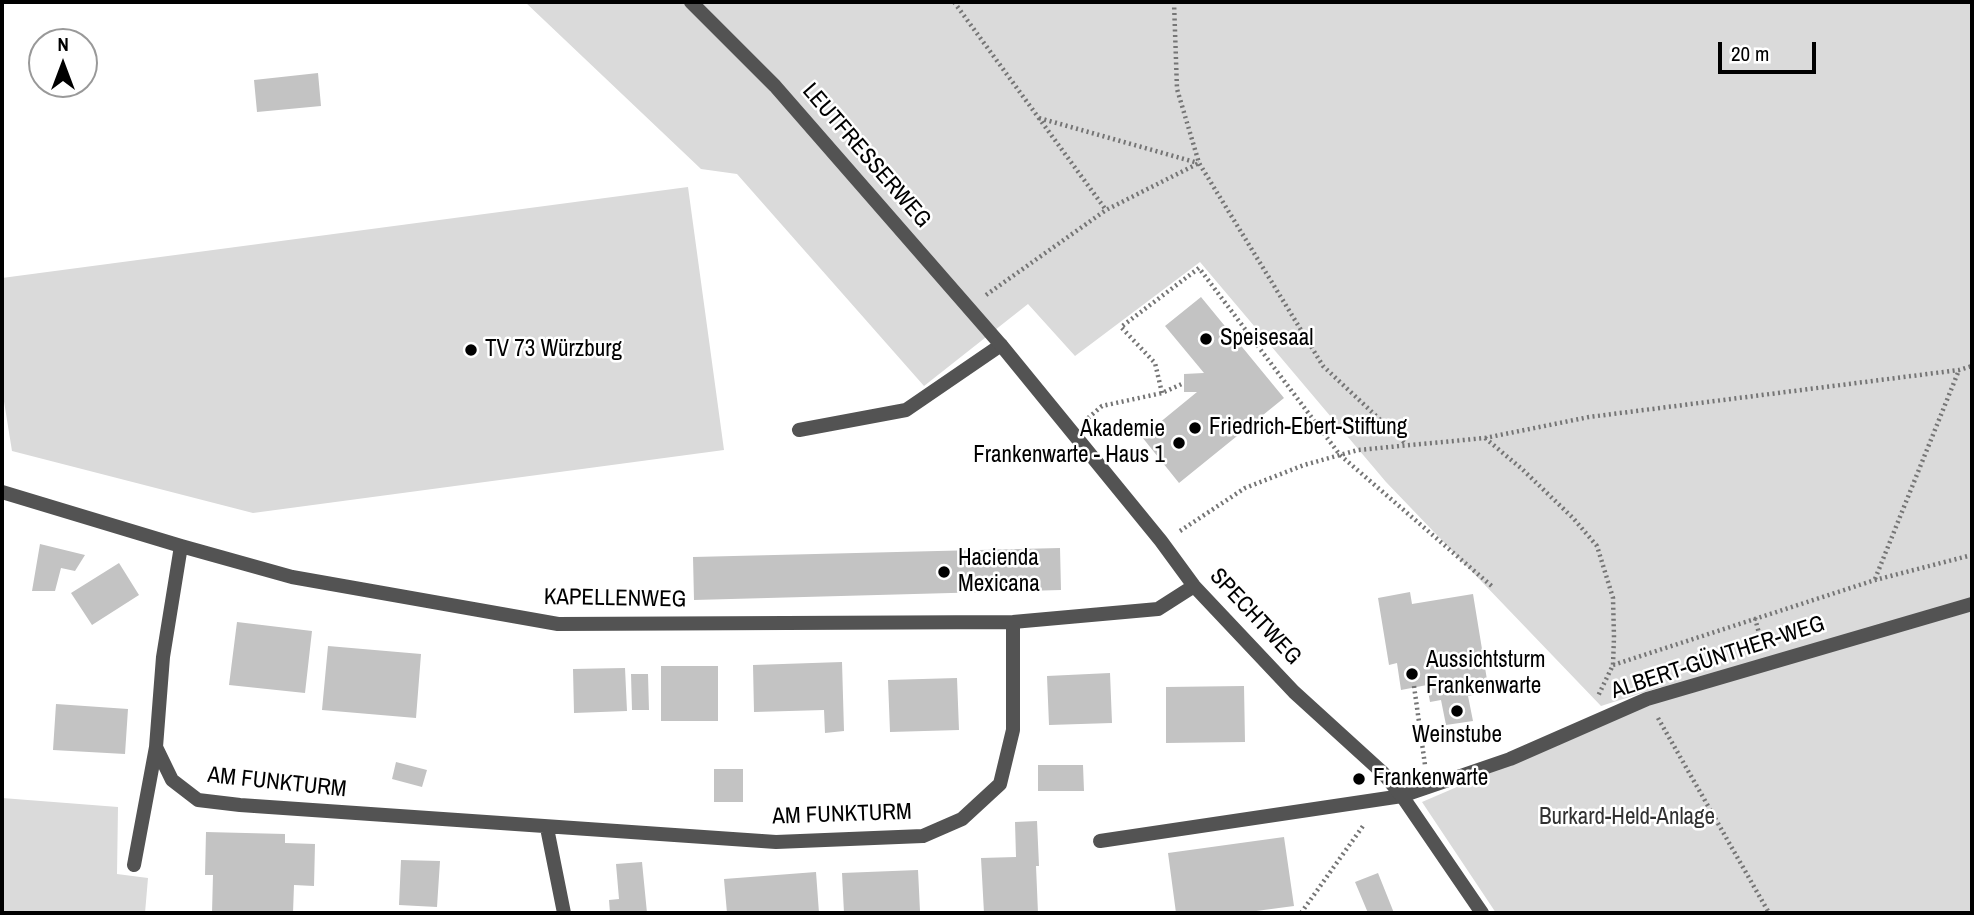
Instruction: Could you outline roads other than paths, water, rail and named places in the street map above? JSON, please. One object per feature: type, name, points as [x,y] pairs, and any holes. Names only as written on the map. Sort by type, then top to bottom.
[{"type":"street","name":"LEUTFRESSERWEG","points":[[691,2],[775,86],[1001,345]]},
{"type":"street","points":[[799,430],[906,410],[1001,345]]},
{"type":"street","name":"SPECHTWEG","points":[[1001,345],[1161,541],[1194,586],[1294,692],[1383,773],[1402,796],[1482,913]]},
{"type":"street","name":"KAPELLENWEG","points":[[2,492],[292,576],[558,624],[1013,622],[1158,609],[1194,586]]},
{"type":"street","points":[[134,865],[156,747],[163,657],[181,546]]},
{"type":"street","name":"ALBERT-GÜNTHER-WEG","points":[[1100,841],[1402,796],[1510,759],[1647,699],[1972,604]]},
{"type":"street","name":"AM FUNKTURM","points":[[156,747],[172,780],[198,800],[547,828],[776,842],[923,836],[962,819],[1000,784],[1013,730],[1013,622]]},
{"type":"street","points":[[547,828],[564,913]]},
{"type":"place","name":"Speisesaal","points":[[1206,339]]},
{"type":"place","name":"TV 73 Würzburg","points":[[471,350]]},
{"type":"place","name":"Friedrich-Ebert-Stiftung","points":[[1195,428]]},
{"type":"place","name":"Akademie Frankenwarte - Haus 1","points":[[1179,443]]},
{"type":"place","name":"Hacienda Mexicana","points":[[944,572]]},
{"type":"place","name":"Aussichtsturm Frankenwarte","points":[[1412,674]]},
{"type":"place","name":"Weinstube","points":[[1457,711]]},
{"type":"place","name":"Frankenwarte","points":[[1359,779]]},
{"type":"park label","name":"Burkard-Held-Anlage","points":[[1627,818]]}]
